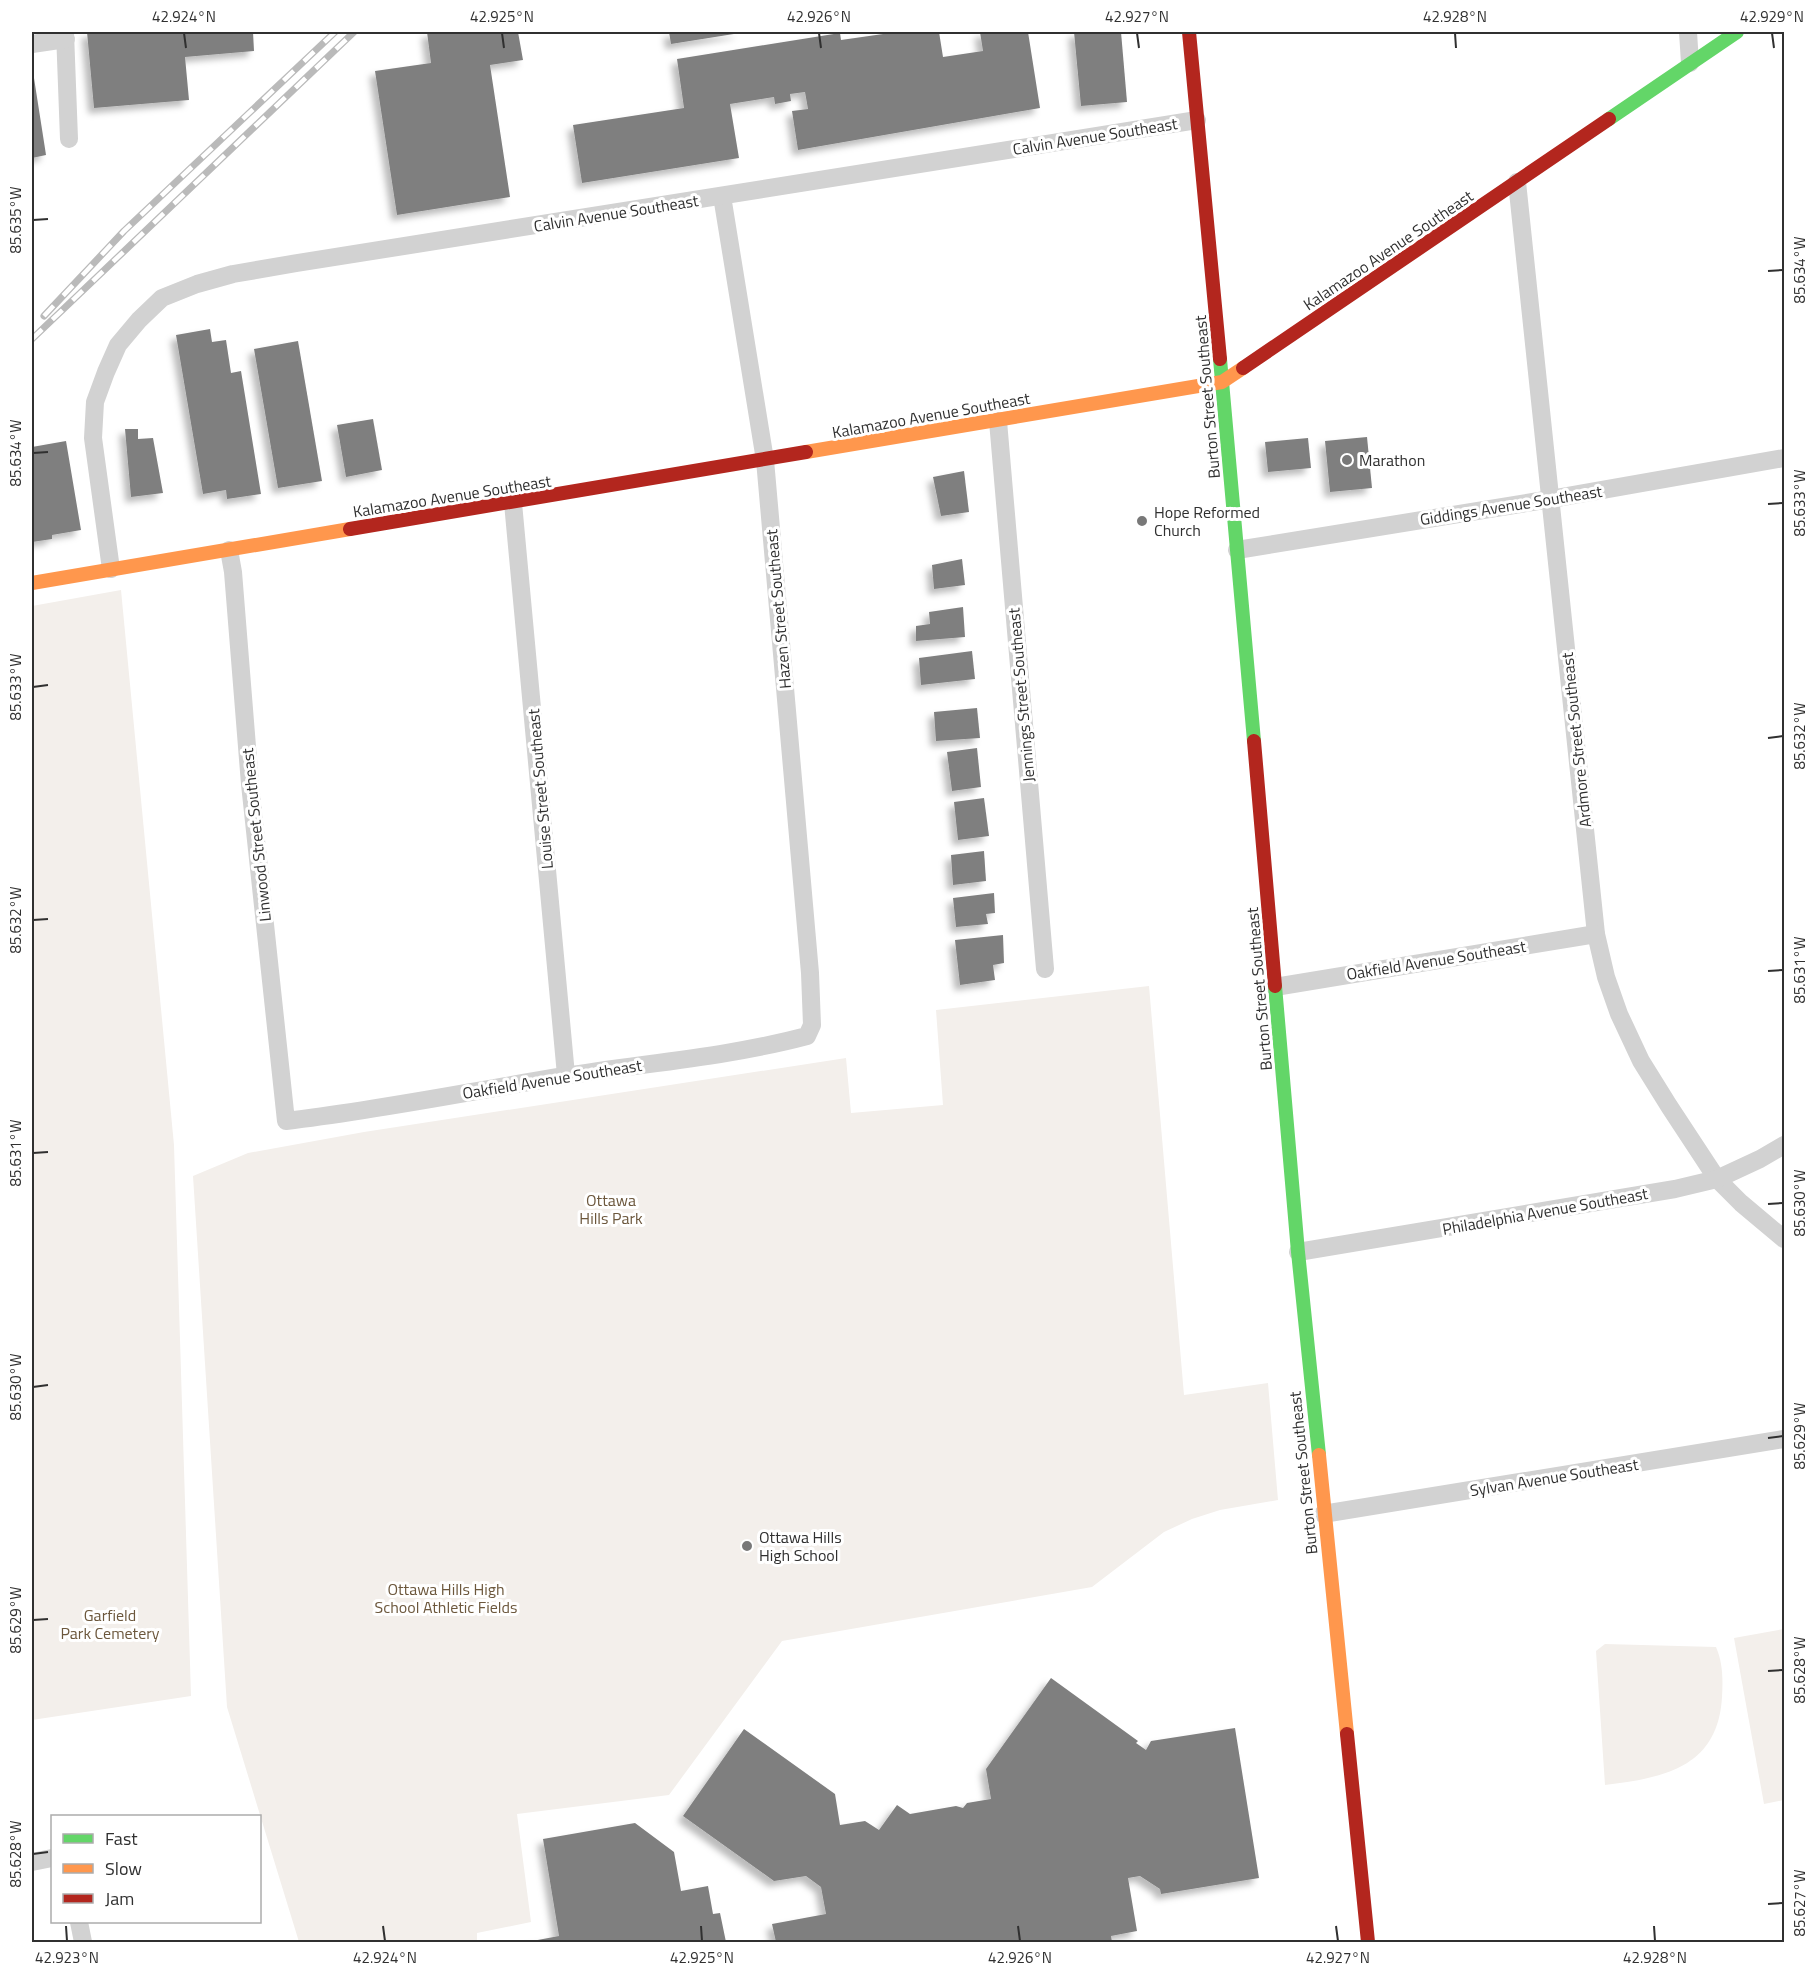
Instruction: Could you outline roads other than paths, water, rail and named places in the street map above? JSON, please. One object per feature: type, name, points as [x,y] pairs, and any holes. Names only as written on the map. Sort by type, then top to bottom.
[{"type":"main road","name":"Burton Street Southeast","points":[[1189,32],[1298,1252],[1368,1942]]},
{"type":"main road","name":"Kalamazoo Avenue Southeast","points":[[32,583],[1222,382],[1257,356],[1737,32]]},
{"type":"street","points":[[1688,32],[1690,63]]},
{"type":"street","points":[[32,44],[66,35],[69,139]]},
{"type":"street","name":"Calvin Avenue Southeast","points":[[111,569],[93,438],[95,402],[118,345],[162,298],[197,284],[233,274],[1197,120]]},
{"type":"street","name":"Ardmore Street Southeast","points":[[1517,182],[1596,934],[1606,977],[1619,1014],[1641,1060],[1717,1179],[1748,1209],[1785,1239]]},
{"type":"street","name":"Hazen Street Southeast","points":[[722,196],[765,460],[810,973],[812,1025]]},
{"type":"street","name":"Jennings Street Southeast","points":[[998,421],[1045,969]]},
{"type":"street","name":"Giddings Avenue Southeast","points":[[1237,550],[1785,458]]},
{"type":"street","name":"Louise Street Southeast","points":[[513,503],[566,1075]]},
{"type":"street","name":"Linwood Street Southeast","points":[[229,550],[233,572],[250,784],[286,1121]]},
{"type":"street","name":"Oakfield Avenue Southeast","points":[[1275,987],[1596,934]]},
{"type":"street","name":"Oakfield Avenue Southeast","points":[[286,1121],[340,1114],[566,1075],[770,1046],[807,1036],[812,1025]]},
{"type":"street","name":"Philadelphia Avenue Southeast","points":[[1298,1252],[1675,1189],[1717,1179],[1785,1145]]},
{"type":"street","name":"Sylvan Avenue Southeast","points":[[1323,1514],[1785,1439]]},
{"type":"street","points":[[32,1862],[51,1858]]},
{"type":"street","points":[[79,1923],[83,1942]]},
{"type":"railway","points":[[44,316],[124,231],[335,32]]},
{"type":"railway","points":[[32,339],[354,32]]},
{"type":"place","name":"Marathon","points":[[1347,460]]},
{"type":"place","name":"Hope Reformed Church","points":[[1142,521]]},
{"type":"place","name":"Ottawa Hills High School","points":[[747,1546]]},
{"type":"park label","name":"Ottawa Hills Park","points":[[611,1209]]},
{"type":"park label","name":"Ottawa Hills High School Athletic Fields","points":[[446,1598]]},
{"type":"park label","name":"Garfield Park Cemetery","points":[[110,1624]]}]
